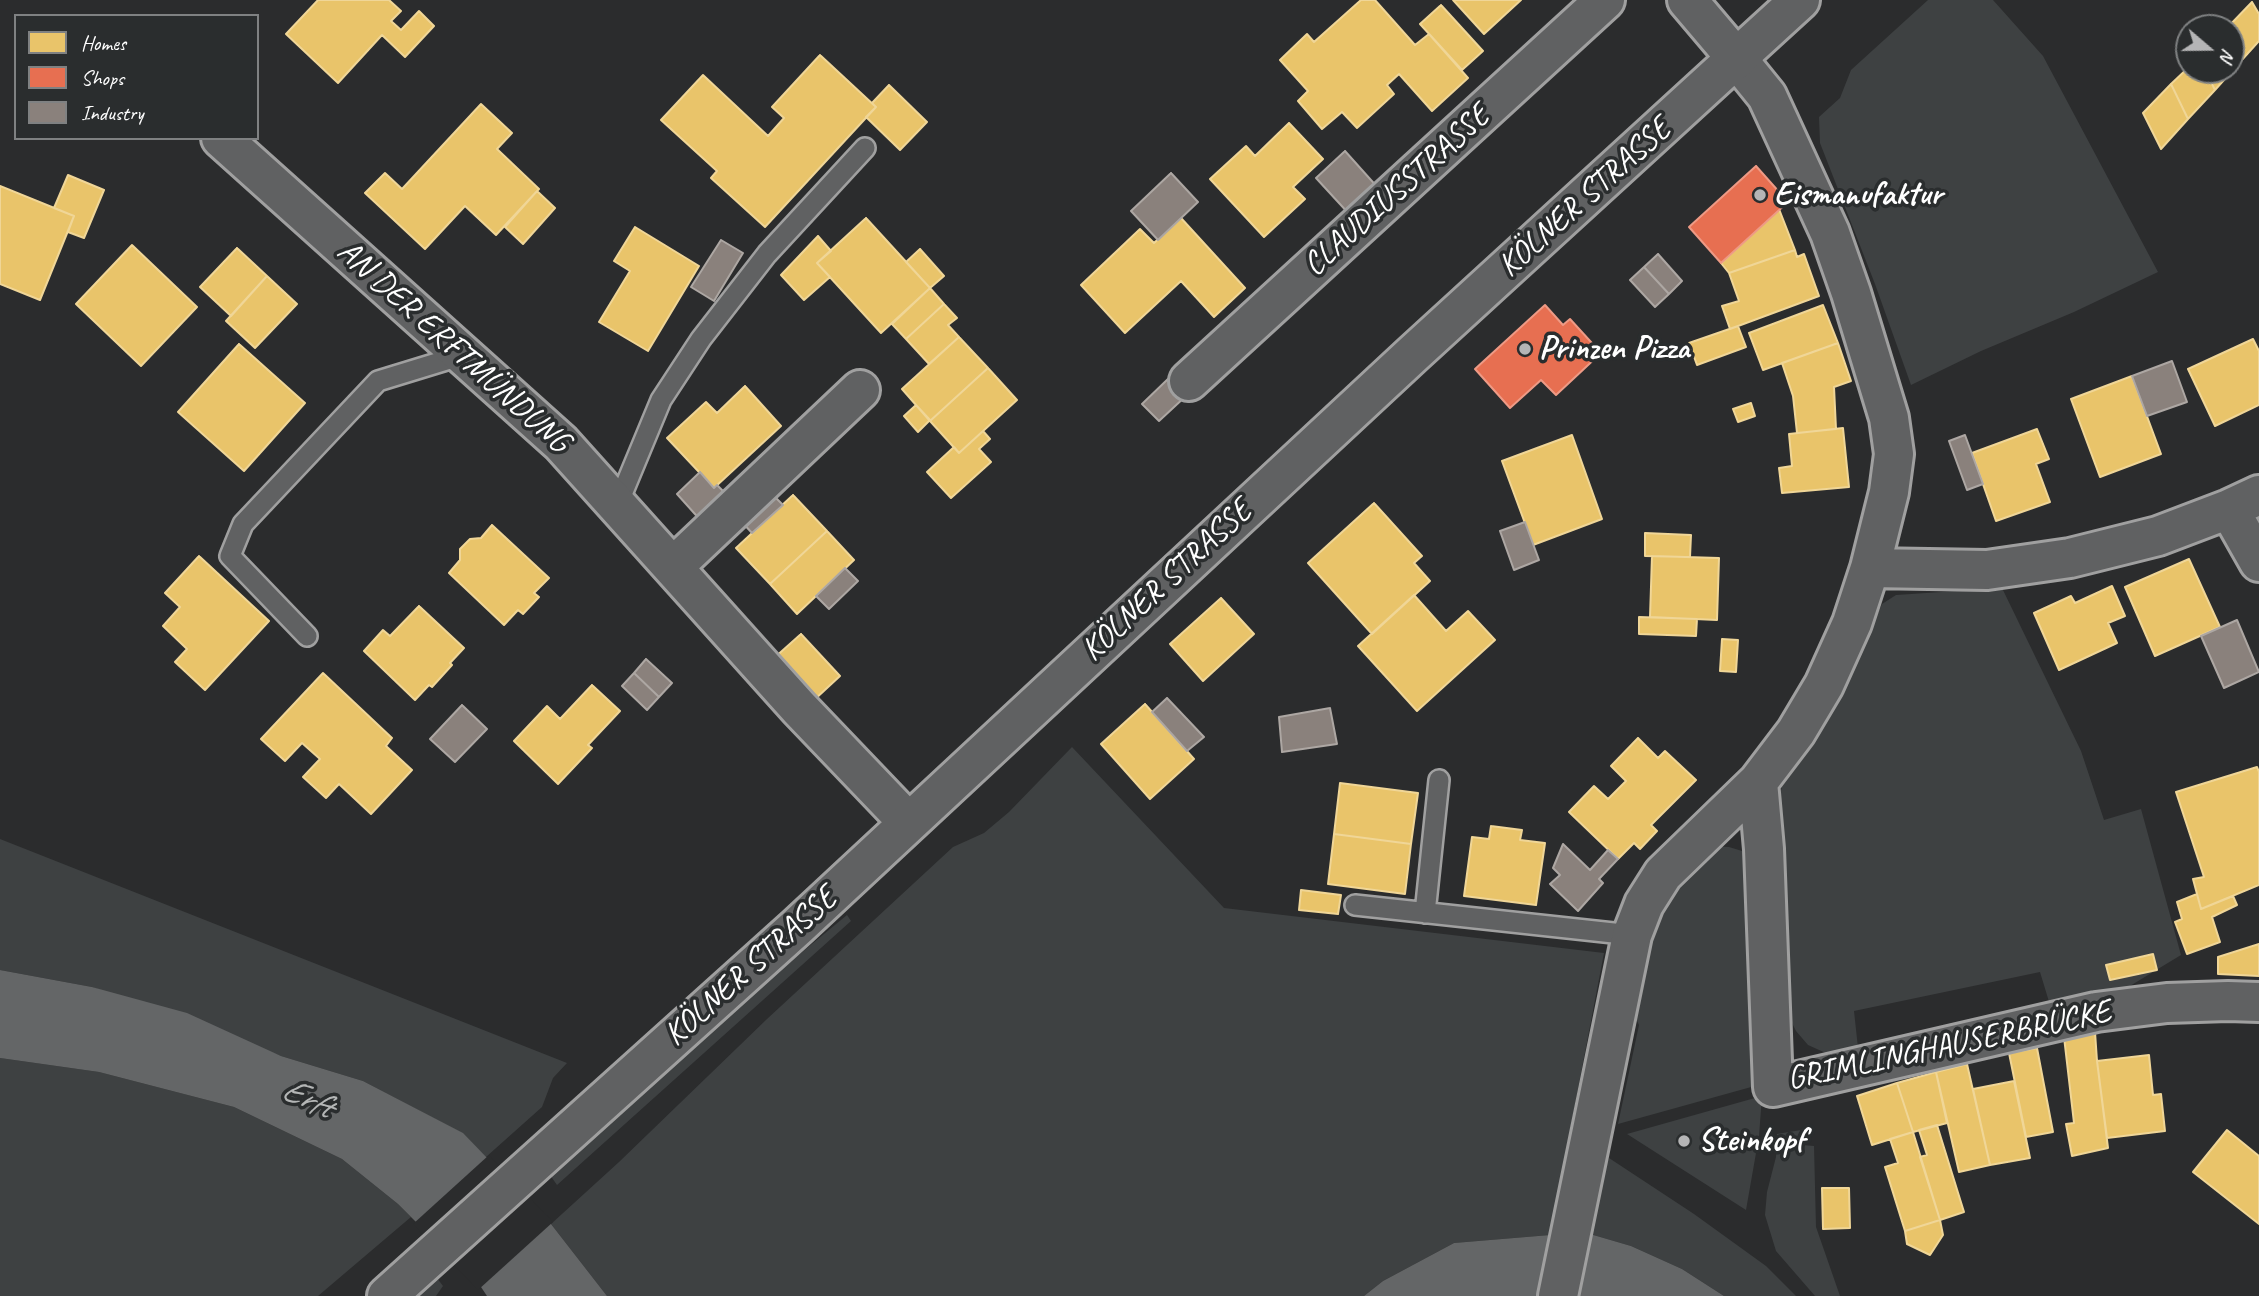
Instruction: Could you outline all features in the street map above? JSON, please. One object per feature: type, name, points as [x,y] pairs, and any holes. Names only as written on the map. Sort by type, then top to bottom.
[{"type":"street","name":"CLAUDIUSSTRASSE","points":[[1189,381],[1605,0]]},
{"type":"street","points":[[1558,1296],[1632,935],[1644,904],[1663,874],[1758,782],[1796,732],[1824,685],[1852,623],[1870,568],[1889,492],[1894,454],[1889,418],[1864,331],[1830,233],[1766,96],[1687,0]]},
{"type":"street","name":"KÖLNER STRASSE","points":[[387,1296],[797,927],[1413,354],[1800,0]]},
{"type":"street","name":"AN DER ERFTMÜNDUNG","points":[[223,140],[561,443],[799,708],[908,822]]},
{"type":"street","points":[[673,567],[860,390]]},
{"type":"street","points":[[1870,568],[1987,570],[2070,558],[2158,536],[2244,502],[2259,562]]},
{"type":"street","name":"GRIMLINGHAUSERBRÜCKE","points":[[1758,782],[1764,849],[1773,1087],[2096,1012],[2167,1003],[2259,1002]]},
{"type":"lane","points":[[617,506],[661,400],[701,339],[767,254],[865,148]]},
{"type":"lane","points":[[307,636],[230,556],[243,524],[378,381],[463,355]]},
{"type":"lane","points":[[1425,913],[1439,780]]},
{"type":"lane","points":[[1355,905],[1632,935]]},
{"type":"shaded area","points":[[1928,0],[1993,0],[2043,56],[2158,272],[1911,385],[1820,143],[1819,117],[1840,98],[1851,70]]},
{"type":"shaded area","points":[[2002,588],[2081,751],[2104,820],[2141,809],[2181,955],[2125,989],[2050,1005],[2040,972],[1854,1011],[1858,1048],[1852,1054],[1828,1054],[1808,1045],[1796,1031],[1787,1013],[1778,804],[1782,786],[1813,742],[1838,699],[1882,604],[1896,595]]},
{"type":"shaded area","points":[[1072,747],[1224,908],[1604,953],[1550,1235],[1454,1243],[1383,1281],[1364,1296],[607,1296],[551,1224],[953,847],[984,833],[1009,812]]},
{"type":"shaded area","points":[[0,839],[567,1063],[553,1078],[542,1107],[486,1157],[462,1133],[363,1081],[281,1056],[92,987],[0,970]]},
{"type":"shaded area","points":[[1712,846],[1742,851],[1749,864],[1762,1084],[1618,1124],[1639,1025],[1632,1010],[1649,944],[1667,901],[1687,872]]},
{"type":"shaded area","points":[[847,915],[851,921],[557,1185],[550,1175],[761,986]]},
{"type":"shaded area","points":[[0,1058],[99,1072],[234,1107],[342,1159],[411,1217],[318,1296],[0,1296]]},
{"type":"shaded area","points":[[1762,1096],[1759,1136],[1746,1210],[1627,1134]]},
{"type":"shaded area","points":[[1801,1130],[1802,1145],[1814,1146],[1816,1227],[1840,1296],[1815,1296],[1776,1251],[1765,1215],[1767,1192],[1776,1157],[1777,1134]]},
{"type":"shaded area","points":[[1609,1158],[1766,1266],[1796,1296],[1724,1296],[1682,1269],[1631,1246],[1590,1234],[1601,1177]]},
{"type":"shaded area","points":[[437,1278],[443,1286],[436,1296],[416,1296]]},
{"type":"water","name":"Erft","points":[[0,970],[92,987],[187,1013],[281,1056],[363,1081],[463,1133],[551,1224],[607,1296],[487,1296],[398,1204],[342,1159],[234,1107],[99,1072],[0,1058]]},
{"type":"water","points":[[1590,1234],[1631,1246],[1682,1269],[1724,1296],[1364,1296],[1383,1281],[1454,1243]]},
{"type":"pier","points":[[489,1155],[553,1222],[478,1290],[413,1224]]},
{"type":"building: Homes","points":[[318,0],[389,0],[401,11],[391,21],[401,30],[419,11],[434,26],[405,57],[382,35],[338,83],[286,34]]},
{"type":"building: Homes","points":[[1361,0],[1375,0],[1415,45],[1429,34],[1468,78],[1432,111],[1399,74],[1387,85],[1394,94],[1357,128],[1342,112],[1322,129],[1298,101],[1308,91],[1280,60],[1307,34],[1314,42]]},
{"type":"building: Homes","points":[[1453,0],[1521,0],[1484,34]]},
{"type":"building: Homes","points":[[2252,2],[2259,14],[2259,41],[2245,56],[2245,14],[2240,14]]},
{"type":"building: Homes","points":[[1441,5],[1483,51],[1462,70],[1420,24]]},
{"type":"building: Homes","points":[[820,55],[876,107],[765,227],[711,178],[717,171],[661,120],[703,75],[768,136],[784,118],[772,107]]},
{"type":"building: Homes","points":[[2175,80],[2175,84],[2212,84],[2215,90],[2188,119],[2171,84]]},
{"type":"building: Homes","points":[[2171,84],[2188,119],[2161,149],[2143,113]]},
{"type":"building: Homes","points":[[889,85],[927,122],[900,150],[866,117],[876,107],[872,103]]},
{"type":"building: Homes","points":[[481,104],[512,133],[497,149],[539,189],[496,235],[465,206],[425,249],[365,193],[385,173],[402,189]]},
{"type":"building: Homes","points":[[1289,123],[1323,159],[1293,187],[1305,199],[1264,237],[1210,179],[1246,146],[1255,156]]},
{"type":"building: Homes","points":[[68,175],[104,190],[84,238],[68,232],[74,216],[54,208]]},
{"type":"building: Homes","points":[[0,186],[74,216],[40,300],[0,284]]},
{"type":"building: Homes","points":[[537,191],[555,208],[523,244],[505,227]]},
{"type":"building: Homes","points":[[1779,209],[1795,250],[1729,273],[1721,263]]},
{"type":"building: Homes","points":[[866,218],[930,288],[881,333],[817,263]]},
{"type":"building: Homes","points":[[1181,218],[1245,288],[1214,317],[1181,281],[1125,333],[1081,285],[1140,229],[1154,243]]},
{"type":"building: Homes","points":[[635,227],[699,266],[648,351],[599,322],[630,271],[614,261]]},
{"type":"building: Homes","points":[[818,236],[831,251],[817,263],[830,277],[804,300],[781,275]]},
{"type":"building: Homes","points":[[132,245],[197,307],[141,366],[76,304]]},
{"type":"building: Homes","points":[[237,248],[267,276],[231,316],[200,287]]},
{"type":"building: Homes","points":[[920,249],[944,276],[930,288],[906,262]]},
{"type":"building: Homes","points":[[1795,250],[1797,257],[1804,254],[1819,296],[1730,329],[1722,306],[1739,301],[1729,273]]},
{"type":"building: Homes","points":[[267,276],[297,304],[255,348],[226,321]]},
{"type":"building: Homes","points":[[930,288],[944,304],[906,339],[892,324]]},
{"type":"building: Homes","points":[[944,304],[957,318],[948,325],[959,337],[929,364],[906,339]]},
{"type":"building: Homes","points":[[1823,305],[1838,343],[1763,370],[1749,333]]},
{"type":"building: Homes","points":[[1738,326],[1746,347],[1697,365],[1689,343]]},
{"type":"building: Homes","points":[[959,337],[988,368],[930,421],[902,389]]},
{"type":"building: Homes","points":[[2253,339],[2259,351],[2259,405],[2215,426],[2188,369]]},
{"type":"building: Homes","points":[[1838,343],[1851,381],[1834,387],[1836,429],[1797,433],[1793,396],[1782,363]]},
{"type":"building: Homes","points":[[239,344],[305,403],[244,471],[178,412]]},
{"type":"building: Homes","points":[[988,368],[1017,400],[959,453],[930,421]]},
{"type":"building: Homes","points":[[2132,376],[2161,454],[2100,477],[2071,399]]},
{"type":"building: Homes","points":[[745,386],[781,426],[714,488],[667,438],[706,402],[717,413]]},
{"type":"building: Homes","points":[[1751,403],[1755,416],[1738,422],[1733,409]]},
{"type":"building: Homes","points":[[916,405],[930,420],[918,432],[904,416]]},
{"type":"building: Homes","points":[[1843,428],[1849,487],[1782,493],[1779,468],[1792,466],[1789,434]]},
{"type":"building: Homes","points":[[2037,429],[2049,459],[2036,464],[2050,502],[1996,521],[1972,453]]},
{"type":"building: Homes","points":[[983,431],[990,439],[979,449],[991,462],[951,498],[927,472],[954,447],[959,453]]},
{"type":"building: Homes","points":[[1572,435],[1602,519],[1533,545],[1502,461]]},
{"type":"building: Homes","points":[[793,495],[827,531],[770,584],[736,548]]},
{"type":"building: Homes","points":[[1374,503],[1422,556],[1414,563],[1430,581],[1372,634],[1308,563]]},
{"type":"building: Homes","points":[[492,525],[549,578],[534,593],[539,597],[523,614],[518,610],[504,625],[449,573],[460,560],[460,549],[470,539],[481,538]]},
{"type":"building: Homes","points":[[827,531],[854,560],[797,614],[770,584]]},
{"type":"building: Homes","points":[[1645,533],[1691,535],[1690,557],[1645,556]]},
{"type":"building: Homes","points":[[199,556],[269,621],[205,690],[175,662],[187,649],[163,626],[180,607],[165,593]]},
{"type":"building: Homes","points":[[1652,556],[1719,558],[1717,620],[1650,617]]},
{"type":"building: Homes","points":[[2189,559],[2220,627],[2155,656],[2125,587]]},
{"type":"building: Homes","points":[[2112,586],[2125,616],[2108,623],[2117,643],[2059,670],[2034,613],[2071,596],[2075,603]]},
{"type":"building: Homes","points":[[1414,595],[1446,631],[1468,611],[1495,640],[1417,711],[1358,646]]},
{"type":"building: Homes","points":[[1221,598],[1254,634],[1203,681],[1170,644]]},
{"type":"building: Homes","points":[[419,606],[464,648],[432,687],[429,685],[415,700],[364,651],[383,630],[390,636]]},
{"type":"building: Homes","points":[[1639,617],[1697,619],[1696,636],[1639,634]]},
{"type":"building: Homes","points":[[801,634],[840,676],[813,701],[773,659]]},
{"type":"building: Homes","points":[[1722,639],[1738,640],[1736,672],[1720,671]]},
{"type":"building: Homes","points":[[323,673],[392,738],[386,746],[412,770],[371,814],[339,784],[326,798],[303,777],[320,759],[302,743],[285,761],[261,739]]},
{"type":"building: Homes","points":[[592,685],[620,711],[588,745],[592,748],[558,784],[514,741],[547,706],[560,719]]},
{"type":"building: Homes","points":[[1145,704],[1194,759],[1150,799],[1101,744]]},
{"type":"building: Homes","points":[[1638,738],[1658,758],[1665,751],[1696,780],[1651,825],[1657,831],[1640,849],[1634,843],[1618,859],[1569,812],[1594,786],[1608,799],[1626,781],[1611,766]]},
{"type":"building: Homes","points":[[2257,767],[2259,885],[2201,909],[2193,879],[2204,877],[2176,792]]},
{"type":"building: Homes","points":[[1340,783],[1418,793],[1411,844],[1334,834]]},
{"type":"building: Homes","points":[[1491,826],[1522,830],[1520,840],[1545,843],[1536,905],[1464,896],[1472,837],[1489,839]]},
{"type":"building: Homes","points":[[1334,834],[1411,844],[1405,894],[1328,884]]},
{"type":"building: Homes","points":[[1301,890],[1341,895],[1338,914],[1299,910]]},
{"type":"building: Homes","points":[[2197,894],[2201,909],[2233,896],[2237,905],[2212,917],[2220,942],[2187,954],[2175,922],[2182,919],[2177,902]]},
{"type":"building: Homes","points":[[2259,944],[2259,976],[2218,974],[2218,957]]},
{"type":"building: Homes","points":[[2153,954],[2157,970],[2110,980],[2106,965]]},
{"type":"building: Homes","points":[[2095,1032],[2108,1148],[2072,1156],[2066,1124],[2074,1123],[2064,1037]]},
{"type":"building: Homes","points":[[2037,1048],[2053,1132],[2026,1137],[2009,1053]]},
{"type":"building: Homes","points":[[2149,1055],[2153,1095],[2161,1094],[2165,1131],[2107,1138],[2097,1061]]},
{"type":"building: Homes","points":[[1967,1064],[1990,1165],[1959,1172],[1936,1072]]},
{"type":"building: Homes","points":[[1936,1072],[1947,1123],[1913,1132],[1897,1083]]},
{"type":"building: Homes","points":[[2014,1081],[2030,1158],[1990,1165],[1973,1089]]},
{"type":"building: Homes","points":[[1897,1083],[1913,1132],[1872,1145],[1857,1096]]},
{"type":"building: Homes","points":[[1937,1125],[1964,1212],[1940,1220],[1920,1157],[1927,1155],[1919,1130]]},
{"type":"building: Homes","points":[[2227,1130],[2259,1156],[2259,1224],[2193,1172]]},
{"type":"building: Homes","points":[[1913,1132],[1940,1220],[1905,1231],[1885,1167],[1898,1163],[1890,1139]]},
{"type":"building: Homes","points":[[1822,1188],[1849,1188],[1850,1228],[1823,1229]]},
{"type":"building: Homes","points":[[1940,1220],[1943,1235],[1930,1255],[1907,1244],[1905,1231]]},
{"type":"building: Shops","points":[[1756,166],[1788,202],[1721,263],[1689,227]]},
{"type":"building: Shops","points":[[1545,305],[1563,325],[1570,319],[1601,353],[1556,395],[1541,380],[1510,408],[1475,369]]},
{"type":"building: Industry","points":[[1345,151],[1379,189],[1350,215],[1316,178]]},
{"type":"building: Industry","points":[[1171,173],[1198,202],[1158,240],[1131,211]]},
{"type":"building: Industry","points":[[721,240],[743,253],[714,301],[691,287]]},
{"type":"building: Industry","points":[[1658,254],[1682,281],[1669,294],[1644,267]]},
{"type":"building: Industry","points":[[1644,267],[1669,294],[1655,307],[1630,280]]},
{"type":"building: Industry","points":[[2172,361],[2187,402],[2147,416],[2132,376]]},
{"type":"building: Industry","points":[[1170,377],[1187,395],[1159,421],[1142,404]]},
{"type":"building: Industry","points":[[1965,435],[1983,484],[1967,490],[1949,441]]},
{"type":"building: Industry","points":[[700,472],[714,488],[717,485],[730,498],[703,523],[677,494]]},
{"type":"building: Industry","points":[[771,493],[783,505],[752,533],[741,521]]},
{"type":"building: Industry","points":[[1525,522],[1539,560],[1514,570],[1500,531]]},
{"type":"building: Industry","points":[[845,568],[858,581],[829,609],[816,596]]},
{"type":"building: Industry","points":[[2237,620],[2259,672],[2224,688],[2201,636]]},
{"type":"building: Industry","points":[[646,659],[672,683],[659,697],[634,673]]},
{"type":"building: Industry","points":[[634,673],[659,697],[647,710],[622,686]]},
{"type":"building: Industry","points":[[1167,698],[1204,737],[1187,751],[1152,712]]},
{"type":"building: Industry","points":[[462,705],[487,729],[455,762],[430,739]]},
{"type":"building: Industry","points":[[1330,708],[1337,744],[1282,752],[1279,717]]},
{"type":"building: Industry","points":[[1563,844],[1590,870],[1608,850],[1618,859],[1599,879],[1603,883],[1578,911],[1550,884],[1560,875],[1553,868]]},
{"type":"place","name":"Eismanufaktur","points":[[1760,195]]},
{"type":"place","name":"Prinzen Pizza","points":[[1525,349]]},
{"type":"place","name":"Steinkopf","points":[[1684,1141]]}]
